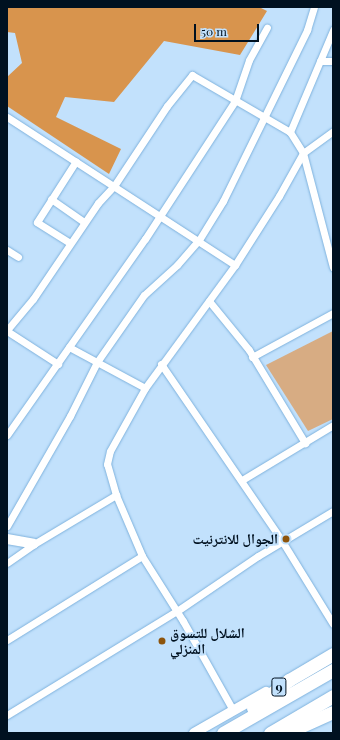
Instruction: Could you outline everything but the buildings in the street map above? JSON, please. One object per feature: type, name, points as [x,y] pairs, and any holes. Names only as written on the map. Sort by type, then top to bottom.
[{"type":"highway","name":"9","points":[[227,731],[289,680],[333,654]]},
{"type":"highway","name":"9","points":[[227,731],[333,670]]},
{"type":"highway","points":[[270,733],[333,696]]},
{"type":"highway","points":[[286,733],[333,712]]},
{"type":"main road","points":[[7,539],[34,544]]},
{"type":"main road","points":[[194,733],[289,680]]},
{"type":"street","points":[[7,526],[70,416],[97,362],[144,295],[177,265],[198,240],[223,201],[307,30],[314,7]]},
{"type":"street","points":[[7,435],[160,217],[235,101],[249,60],[267,28]]},
{"type":"street","points":[[290,132],[333,30]]},
{"type":"street","points":[[320,61],[333,61]]},
{"type":"street","points":[[58,364],[7,331],[33,299],[84,222],[114,186],[167,106],[192,75],[290,132],[303,153],[333,267]]},
{"type":"street","points":[[7,117],[235,265]]},
{"type":"street","points":[[233,710],[177,611],[142,556],[116,495],[106,464],[110,451],[145,388],[161,364],[235,265],[279,196],[303,153],[333,131]]},
{"type":"street","points":[[70,243],[37,222],[76,161]]},
{"type":"street","points":[[52,199],[84,222]]},
{"type":"street","points":[[7,250],[18,257]]},
{"type":"street","points":[[209,301],[231,325],[252,356],[305,443]]},
{"type":"street","points":[[252,356],[333,313]]},
{"type":"street","points":[[69,347],[145,388]]},
{"type":"street","points":[[161,364],[242,480],[282,541],[333,624]]},
{"type":"street","points":[[242,480],[333,425]]},
{"type":"street","points":[[7,563],[34,544],[116,495]]},
{"type":"street","points":[[7,715],[177,611],[282,541],[333,511]]},
{"type":"street","points":[[7,640],[142,556]]},
{"type":"shaded area","points":[[7,7],[259,7],[267,11],[240,55],[164,41],[114,102],[65,97],[56,117],[121,149],[109,174],[7,106],[7,77],[22,63],[15,33],[7,32]]},
{"type":"shaded area","points":[[333,331],[333,419],[308,431],[266,365]]},
{"type":"place","name":"الجوال للانترنيت","points":[[286,539]]},
{"type":"place","name":"الشلال للتسوق المنزلي","points":[[162,641]]}]
